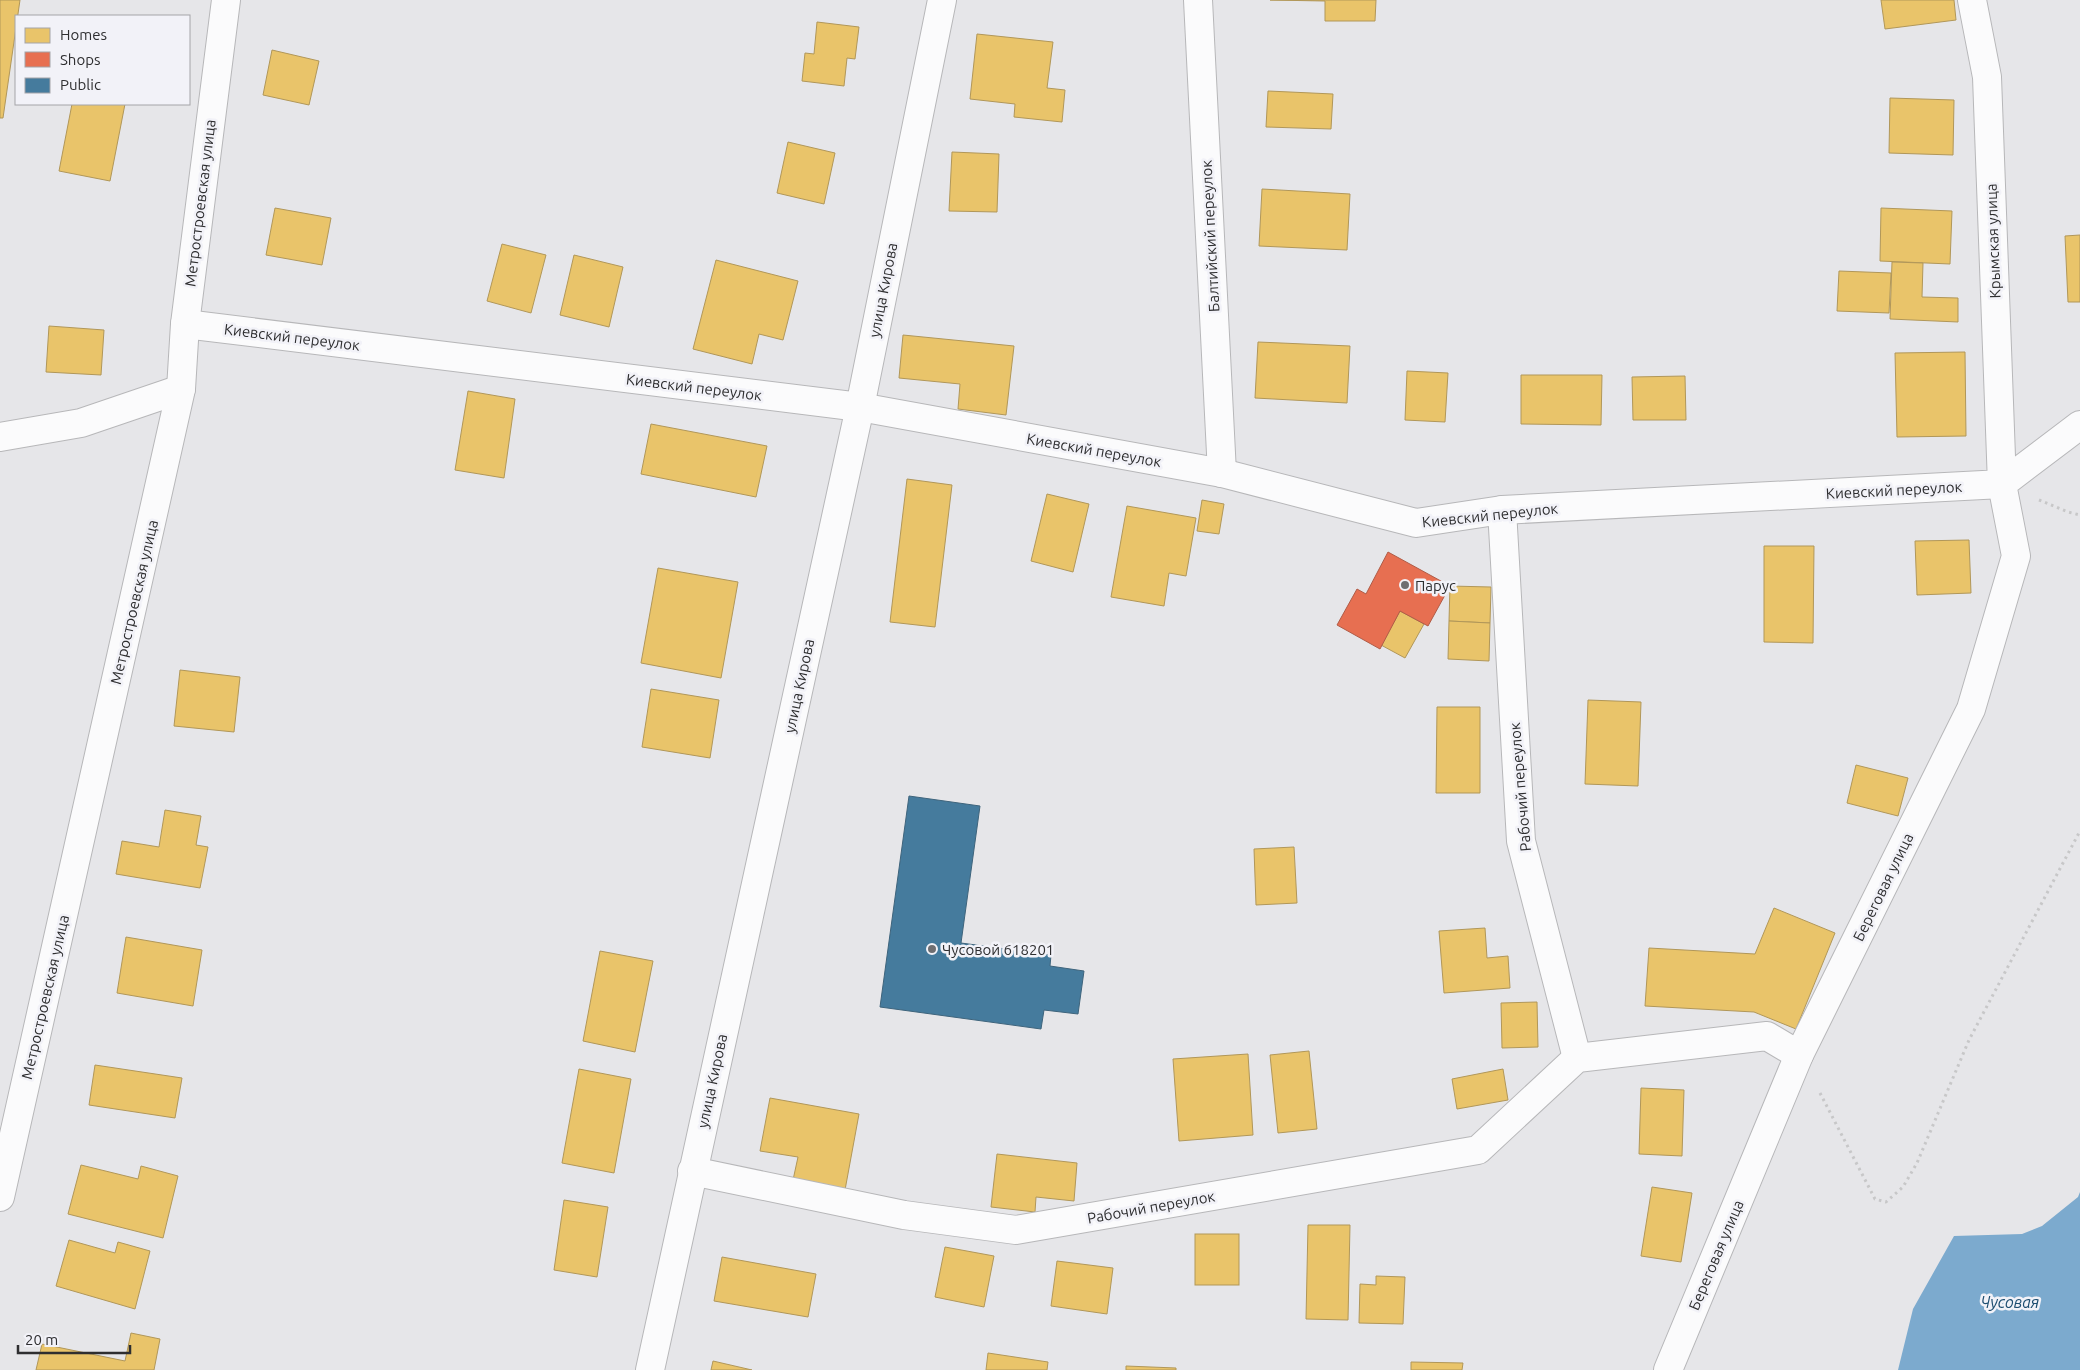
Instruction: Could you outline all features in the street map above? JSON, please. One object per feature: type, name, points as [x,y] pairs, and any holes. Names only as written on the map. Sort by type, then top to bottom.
[{"type":"street","name":"Метростроевская улица","points":[[0,1197],[182,389],[185,324],[226,0]]},
{"type":"street","name":"улица Кирова","points":[[650,1370],[860,407],[942,0]]},
{"type":"street","name":"Балтийский переулок","points":[[1198,0],[1222,473]]},
{"type":"street","name":"Крымская улица","points":[[1972,0],[1987,77],[2002,484]]},
{"type":"street","name":"Киевский переулок","points":[[185,324],[860,407],[1222,473],[1416,523],[1502,510],[2002,484]]},
{"type":"street","points":[[0,437],[81,423],[182,389]]},
{"type":"street","points":[[2002,484],[2080,425]]},
{"type":"street","name":"Береговая улица","points":[[1668,1370],[1800,1055],[1971,710],[2016,556],[2002,484]]},
{"type":"street","name":"Рабочий переулок","points":[[692,1171],[904,1215],[1016,1230],[1478,1150],[1577,1058],[1521,841],[1502,510]]},
{"type":"street","points":[[1577,1058],[1767,1036],[1800,1055]]},
{"type":"path","points":[[1800,1055],[1875,1199],[1886,1202],[1904,1186],[1917,1163],[1970,1040],[2080,831]]},
{"type":"water","name":"Чусовая","points":[[2080,1192],[2080,1370],[1898,1370],[1913,1309],[1954,1236],[2022,1234],[2042,1226],[2078,1197]]},
{"type":"building: Homes","points":[[0,0],[20,0],[18,15],[15,15],[15,35],[3,118],[0,118]]},
{"type":"building: Homes","points":[[1270,0],[1376,0],[1375,21],[1325,21],[1325,1]]},
{"type":"building: Homes","points":[[1881,0],[1954,0],[1956,20],[1885,29]]},
{"type":"building: Homes","points":[[817,22],[859,27],[855,59],[847,58],[844,86],[802,81],[805,53],[814,54]]},
{"type":"building: Homes","points":[[977,34],[1053,42],[1047,88],[1065,90],[1062,122],[1014,117],[1015,104],[970,99]]},
{"type":"building: Homes","points":[[272,50],[319,61],[309,105],[263,95]]},
{"type":"building: Homes","points":[[1268,91],[1333,94],[1331,129],[1266,127]]},
{"type":"building: Homes","points":[[1890,98],[1954,100],[1953,155],[1889,153]]},
{"type":"building: Homes","points":[[72,105],[125,105],[110,181],[59,171]]},
{"type":"building: Homes","points":[[788,142],[835,153],[824,204],[777,193]]},
{"type":"building: Homes","points":[[952,152],[999,154],[997,212],[949,211]]},
{"type":"building: Homes","points":[[1262,189],[1350,194],[1347,250],[1259,246]]},
{"type":"building: Homes","points":[[275,208],[331,218],[322,265],[266,255]]},
{"type":"building: Homes","points":[[1881,208],[1952,211],[1950,264],[1880,261]]},
{"type":"building: Homes","points":[[2080,235],[2080,302],[2068,302],[2065,236]]},
{"type":"building: Homes","points":[[502,244],[546,255],[531,313],[487,301]]},
{"type":"building: Homes","points":[[574,255],[623,267],[609,327],[560,315]]},
{"type":"building: Homes","points":[[716,260],[798,281],[783,340],[759,334],[752,364],[693,349]]},
{"type":"building: Homes","points":[[1892,262],[1923,263],[1922,297],[1958,298],[1958,322],[1890,319]]},
{"type":"building: Homes","points":[[1839,271],[1891,273],[1889,313],[1837,311]]},
{"type":"building: Homes","points":[[49,326],[104,330],[101,375],[46,372]]},
{"type":"building: Homes","points":[[903,335],[1014,346],[1006,415],[958,409],[960,384],[899,378]]},
{"type":"building: Homes","points":[[1258,342],[1350,346],[1347,403],[1255,398]]},
{"type":"building: Homes","points":[[1965,352],[1966,436],[1897,437],[1895,353]]},
{"type":"building: Homes","points":[[1407,371],[1448,373],[1445,422],[1405,420]]},
{"type":"building: Homes","points":[[1521,375],[1602,375],[1601,425],[1521,424]]},
{"type":"building: Homes","points":[[1685,376],[1686,420],[1633,420],[1632,377]]},
{"type":"building: Homes","points":[[468,391],[515,399],[504,478],[455,470]]},
{"type":"building: Homes","points":[[651,424],[767,446],[756,497],[641,474]]},
{"type":"building: Homes","points":[[907,479],[952,485],[935,627],[890,622]]},
{"type":"building: Homes","points":[[1047,494],[1089,504],[1073,572],[1031,561]]},
{"type":"building: Homes","points":[[1202,500],[1224,504],[1219,534],[1197,531]]},
{"type":"building: Homes","points":[[1127,506],[1196,518],[1186,576],[1169,573],[1164,606],[1111,597]]},
{"type":"building: Homes","points":[[1969,540],[1971,593],[1917,595],[1915,541]]},
{"type":"building: Homes","points":[[1764,546],[1814,546],[1813,643],[1764,642]]},
{"type":"building: Homes","points":[[658,568],[738,582],[721,678],[641,663]]},
{"type":"building: Homes","points":[[1450,586],[1491,587],[1490,623],[1449,621]]},
{"type":"building: Homes","points":[[1400,611],[1424,624],[1405,658],[1381,645]]},
{"type":"building: Homes","points":[[1449,621],[1490,623],[1489,661],[1448,659]]},
{"type":"building: Homes","points":[[180,670],[240,677],[234,732],[174,726]]},
{"type":"building: Homes","points":[[651,689],[719,700],[710,758],[642,747]]},
{"type":"building: Homes","points":[[1588,700],[1641,702],[1638,786],[1585,784]]},
{"type":"building: Homes","points":[[1437,707],[1480,707],[1480,793],[1436,793]]},
{"type":"building: Homes","points":[[1856,765],[1908,778],[1898,816],[1847,803]]},
{"type":"building: Homes","points":[[165,810],[201,816],[196,845],[208,847],[200,888],[116,874],[122,841],[159,847]]},
{"type":"building: Homes","points":[[1294,847],[1297,903],[1256,905],[1254,849]]},
{"type":"building: Homes","points":[[1774,908],[1835,933],[1796,1029],[1754,1012],[1645,1006],[1649,948],[1755,954]]},
{"type":"building: Homes","points":[[1485,928],[1487,958],[1508,956],[1510,988],[1444,993],[1439,931]]},
{"type":"building: Homes","points":[[126,937],[202,950],[193,1006],[117,993]]},
{"type":"building: Homes","points":[[600,951],[653,961],[635,1052],[583,1041]]},
{"type":"building: Homes","points":[[1537,1002],[1538,1047],[1502,1048],[1501,1003]]},
{"type":"building: Homes","points":[[1309,1051],[1317,1129],[1278,1133],[1270,1055]]},
{"type":"building: Homes","points":[[1248,1054],[1253,1135],[1179,1141],[1173,1059]]},
{"type":"building: Homes","points":[[95,1065],[182,1078],[175,1118],[89,1105]]},
{"type":"building: Homes","points":[[579,1069],[631,1079],[614,1173],[562,1163]]},
{"type":"building: Homes","points":[[1503,1069],[1508,1100],[1457,1109],[1452,1079]]},
{"type":"building: Homes","points":[[1641,1088],[1684,1090],[1682,1156],[1639,1154]]},
{"type":"building: Homes","points":[[770,1098],[859,1114],[845,1190],[793,1180],[798,1157],[760,1151]]},
{"type":"building: Homes","points":[[997,1154],[1077,1163],[1074,1201],[1036,1197],[1035,1212],[991,1207]]},
{"type":"building: Homes","points":[[81,1165],[138,1179],[141,1166],[178,1176],[163,1238],[68,1214]]},
{"type":"building: Homes","points":[[1652,1187],[1692,1193],[1681,1262],[1641,1256]]},
{"type":"building: Homes","points":[[564,1200],[608,1207],[597,1277],[554,1270]]},
{"type":"building: Homes","points":[[1308,1225],[1350,1225],[1348,1320],[1306,1319]]},
{"type":"building: Homes","points":[[1195,1234],[1239,1234],[1239,1285],[1195,1285]]},
{"type":"building: Homes","points":[[69,1240],[115,1253],[118,1242],[150,1251],[135,1309],[56,1286]]},
{"type":"building: Homes","points":[[945,1247],[994,1256],[984,1307],[935,1297]]},
{"type":"building: Homes","points":[[722,1257],[816,1274],[808,1317],[714,1301]]},
{"type":"building: Homes","points":[[1057,1261],[1113,1268],[1107,1314],[1051,1306]]},
{"type":"building: Homes","points":[[1376,1276],[1405,1277],[1403,1324],[1359,1323],[1360,1284],[1376,1285]]},
{"type":"building: Homes","points":[[131,1333],[160,1339],[154,1370],[36,1370],[42,1344],[125,1361]]},
{"type":"building: Homes","points":[[988,1353],[1048,1362],[1047,1370],[986,1370]]},
{"type":"building: Homes","points":[[713,1361],[752,1370],[711,1370]]},
{"type":"building: Homes","points":[[1411,1362],[1463,1363],[1462,1370],[1411,1370]]},
{"type":"building: Homes","points":[[1126,1366],[1176,1368],[1176,1370],[1126,1370]]},
{"type":"building: Shops","points":[[1388,552],[1450,586],[1428,626],[1400,611],[1380,649],[1337,625],[1357,589],[1366,594]]},
{"type":"building: Public","points":[[909,796],[980,806],[961,943],[1051,955],[1050,966],[1084,971],[1078,1014],[1044,1010],[1041,1029],[880,1007]]},
{"type":"place","name":"Парус","points":[[1405,585]]},
{"type":"place","name":"Чусовой 618201","points":[[932,949]]}]
